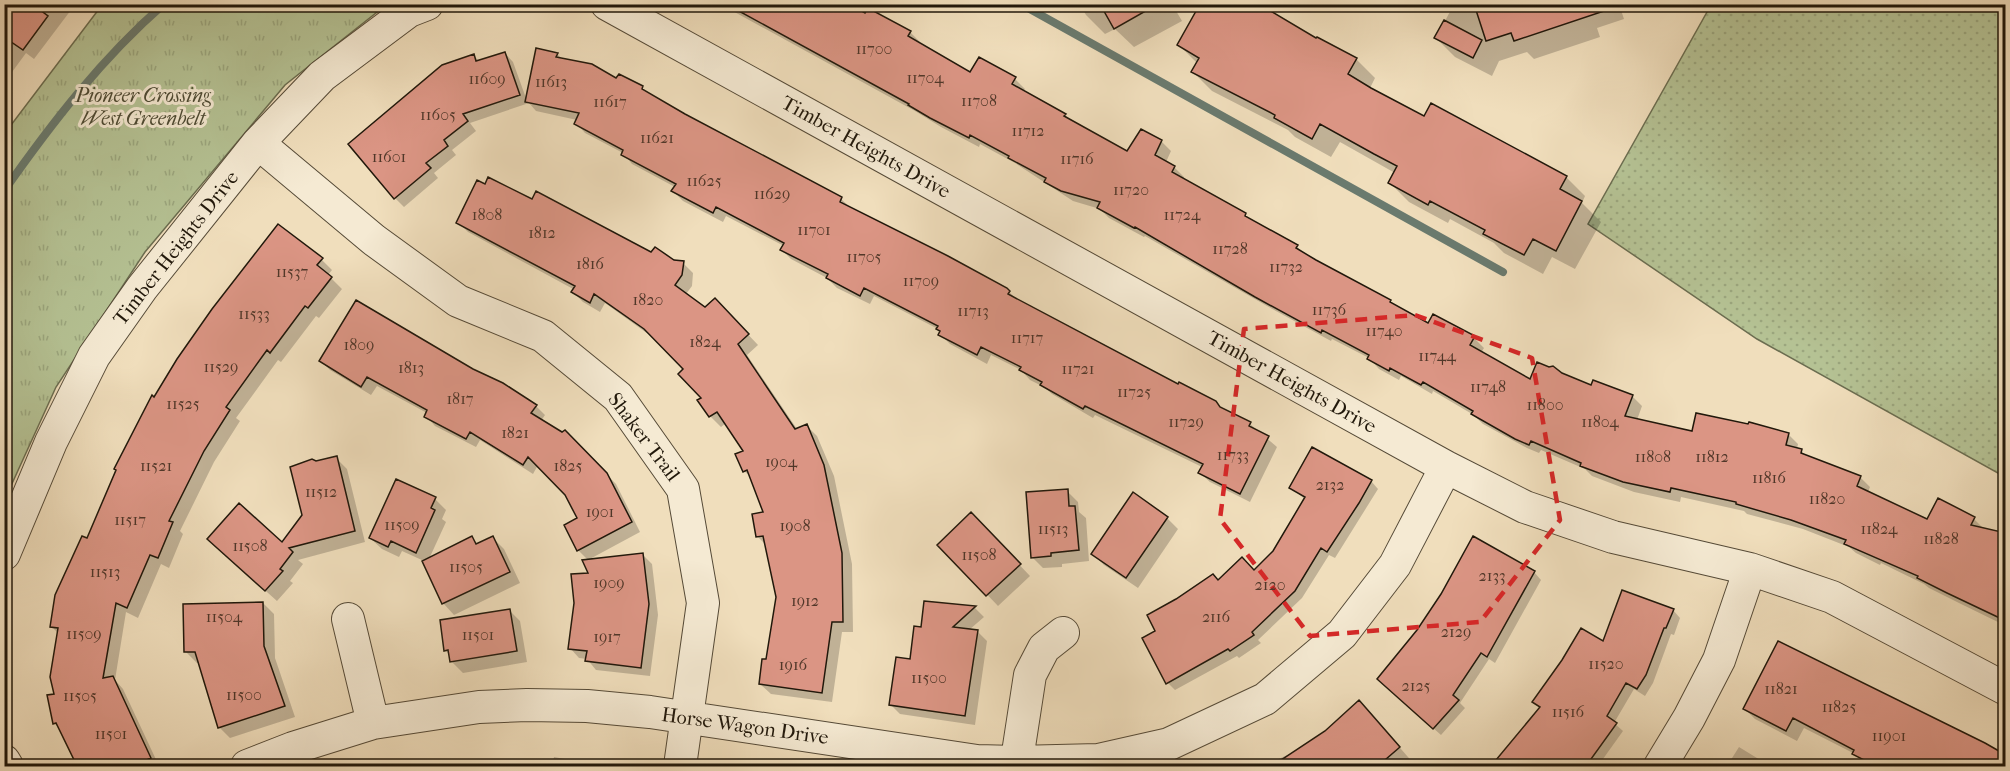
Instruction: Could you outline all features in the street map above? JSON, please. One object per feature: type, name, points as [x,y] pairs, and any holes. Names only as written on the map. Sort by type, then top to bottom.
[{"type":"street","name":"Timber Heights Drive","points":[[4,554],[51,442],[94,356],[141,288],[258,143],[322,76],[409,11],[427,4]]},
{"type":"street","name":"Timber Heights Drive","points":[[607,4],[1446,467],[1525,507],[1613,537],[1750,569],[1832,597],[2006,688]]},
{"type":"street","name":"Shaker Trail","points":[[258,143],[374,240],[458,301],[543,336],[618,397],[683,489],[703,603],[680,766]]},
{"type":"street","name":"Horse Wagon Drive","points":[[247,766],[293,748],[373,723],[479,707],[527,705],[587,706],[650,712],[977,761],[1016,764],[1098,760],[1169,744],[1264,699],[1342,634],[1395,565],[1446,467]]},
{"type":"street","points":[[1660,766],[1689,718],[1719,660],[1750,569]]},
{"type":"street","points":[[348,619],[373,723]]},
{"type":"street","points":[[1016,764],[1030,675],[1044,648],[1063,633]]},
{"type":"street","points":[[4,761],[7,766]]},
{"type":"highlighted area","points":[[1415,315],[1532,358],[1560,520],[1480,622],[1310,636],[1220,519],[1244,329]]},
{"type":"green space","name":"Pioneer Crossing West Greenbelt","points":[[102,5],[386,5],[285,85],[145,252],[56,387],[5,499],[5,133]]},
{"type":"green space","points":[[1711,5],[2005,5],[2005,477],[1757,339],[1588,224]]},
{"type":"building","points":[[4,4],[32,4],[48,16],[23,50],[4,37]]},
{"type":"building","points":[[726,4],[850,4],[865,13],[868,8],[911,31],[908,36],[970,72],[979,57],[1016,77],[1012,84],[1127,151],[1141,129],[1162,140],[1155,155],[1175,166],[1172,172],[1246,213],[1245,216],[1298,245],[1296,248],[1316,260],[1391,300],[1390,302],[1428,323],[1433,314],[1475,336],[1470,345],[1530,379],[1537,362],[1549,367],[1553,366],[1562,373],[1591,385],[1593,380],[1633,395],[1625,416],[1692,431],[1696,413],[1748,424],[1749,422],[1789,433],[1786,445],[1802,449],[1801,453],[1861,476],[1857,486],[1927,519],[1938,498],[1975,517],[1971,525],[2006,533],[2006,621],[1917,578],[1918,576],[1844,544],[1846,540],[1791,520],[1736,504],[1736,502],[1671,488],[1670,492],[1623,482],[1580,466],[1581,463],[1531,441],[1529,445],[1515,439],[1471,414],[1473,411],[1423,382],[1421,385],[1390,368],[1389,371],[1367,359],[1369,355],[1322,330],[1321,333],[1135,227],[1097,208],[1100,202],[1061,191],[1044,182],[1046,178],[1008,158],[1009,156],[970,135],[969,138],[930,118],[909,104]]},
{"type":"building","points":[[1100,4],[1158,4],[1114,29]]},
{"type":"building","points":[[1200,4],[1259,4],[1316,38],[1357,58],[1348,74],[1371,88],[1424,116],[1431,103],[1567,176],[1560,189],[1582,201],[1556,251],[1533,239],[1524,255],[1483,234],[1485,230],[1430,201],[1428,205],[1388,183],[1397,166],[1320,124],[1312,139],[1274,118],[1275,115],[1191,72],[1199,58],[1177,45]]},
{"type":"building","points":[[1474,4],[1612,4],[1613,8],[1514,41],[1511,33],[1486,41]]},
{"type":"building","points":[[1444,20],[1482,40],[1473,58],[1434,38]]},
{"type":"building","points":[[536,48],[558,53],[556,57],[592,64],[616,78],[619,74],[643,86],[642,89],[685,114],[842,197],[840,202],[948,256],[1007,288],[1010,291],[1008,294],[1178,384],[1179,382],[1216,401],[1220,407],[1251,422],[1249,426],[1269,436],[1240,494],[1198,473],[1203,464],[1085,406],[1083,409],[1040,385],[1042,382],[1019,370],[1021,367],[981,347],[977,355],[938,335],[940,331],[936,329],[938,326],[864,288],[860,296],[826,278],[828,274],[780,250],[784,243],[716,207],[713,213],[671,191],[676,184],[621,155],[623,150],[574,124],[579,113],[525,102]]},
{"type":"building","points":[[505,52],[520,95],[463,114],[468,121],[444,140],[448,146],[426,163],[431,168],[394,199],[348,144],[442,65],[474,54],[476,61]]},
{"type":"building","points":[[488,177],[532,199],[536,191],[651,252],[655,247],[674,260],[684,261],[682,275],[675,285],[705,307],[715,298],[749,334],[738,344],[795,429],[807,424],[824,465],[842,553],[843,622],[832,622],[822,693],[759,684],[762,659],[766,659],[776,597],[763,536],[756,537],[752,514],[763,512],[747,470],[743,472],[735,454],[743,451],[717,412],[709,417],[697,400],[701,398],[678,374],[683,369],[644,329],[594,294],[590,303],[571,292],[575,286],[456,223],[477,180],[485,184]]},
{"type":"building","points":[[278,224],[323,258],[317,265],[332,277],[308,308],[305,306],[270,353],[267,350],[226,407],[230,410],[204,451],[169,521],[173,522],[158,558],[150,555],[127,608],[116,603],[103,678],[113,676],[151,758],[133,766],[77,766],[56,723],[53,724],[47,695],[54,694],[50,677],[58,628],[50,627],[55,595],[82,536],[87,538],[116,470],[114,469],[152,395],[154,397],[212,309]]},
{"type":"building","points":[[356,300],[473,369],[503,383],[537,405],[531,413],[562,432],[565,430],[607,473],[632,522],[577,551],[564,525],[577,518],[565,495],[528,457],[523,465],[470,432],[466,439],[424,417],[427,410],[367,377],[361,387],[319,361]]},
{"type":"building","points":[[1312,447],[1372,480],[1359,503],[1327,552],[1321,548],[1295,591],[1252,632],[1254,635],[1230,651],[1228,649],[1166,684],[1142,638],[1155,631],[1147,615],[1213,574],[1218,580],[1242,557],[1254,570],[1273,551],[1305,497],[1289,488]]},
{"type":"building","points":[[337,456],[355,531],[289,548],[293,552],[280,569],[283,571],[265,591],[207,539],[239,503],[282,542],[302,515],[290,467],[312,459],[316,461]]},
{"type":"building","points":[[396,479],[436,497],[431,508],[435,510],[416,553],[391,541],[388,547],[369,538]]},
{"type":"building","points":[[1068,489],[1069,506],[1075,506],[1079,550],[1031,558],[1026,492]]},
{"type":"building","points":[[1133,492],[1168,517],[1126,578],[1091,554]]},
{"type":"building","points":[[971,512],[1021,564],[986,596],[937,545]]},
{"type":"building","points":[[472,536],[476,544],[493,536],[510,572],[442,604],[422,561]]},
{"type":"building","points":[[1473,536],[1535,571],[1487,657],[1481,653],[1453,695],[1459,700],[1433,729],[1377,679],[1417,630],[1441,594]]},
{"type":"building","points":[[643,553],[649,604],[641,668],[585,661],[587,651],[568,649],[574,603],[571,574],[588,573],[582,560]]},
{"type":"building","points":[[1622,590],[1674,609],[1646,675],[1637,689],[1626,683],[1607,716],[1617,723],[1586,766],[1491,766],[1540,707],[1532,702],[1562,660],[1581,628],[1603,641]]},
{"type":"building","points":[[924,601],[976,606],[953,627],[978,630],[965,716],[889,705],[896,657],[910,659],[914,626],[921,627]]},
{"type":"building","points":[[263,602],[264,646],[285,706],[218,728],[195,652],[184,652],[183,604]]},
{"type":"building","points":[[510,609],[517,651],[450,662],[448,650],[444,651],[440,620]]},
{"type":"building","points":[[1778,641],[1985,743],[2006,755],[2006,766],[1876,766],[1852,754],[1854,750],[1793,718],[1786,731],[1743,709]]},
{"type":"building","points":[[1359,700],[1400,747],[1378,766],[1272,766],[1325,731]]},
{"type":"waterway","points":[[4,191],[78,93],[119,47],[164,4]]},
{"type":"waterway","points":[[1026,4],[1028,8],[1503,272]]}]
